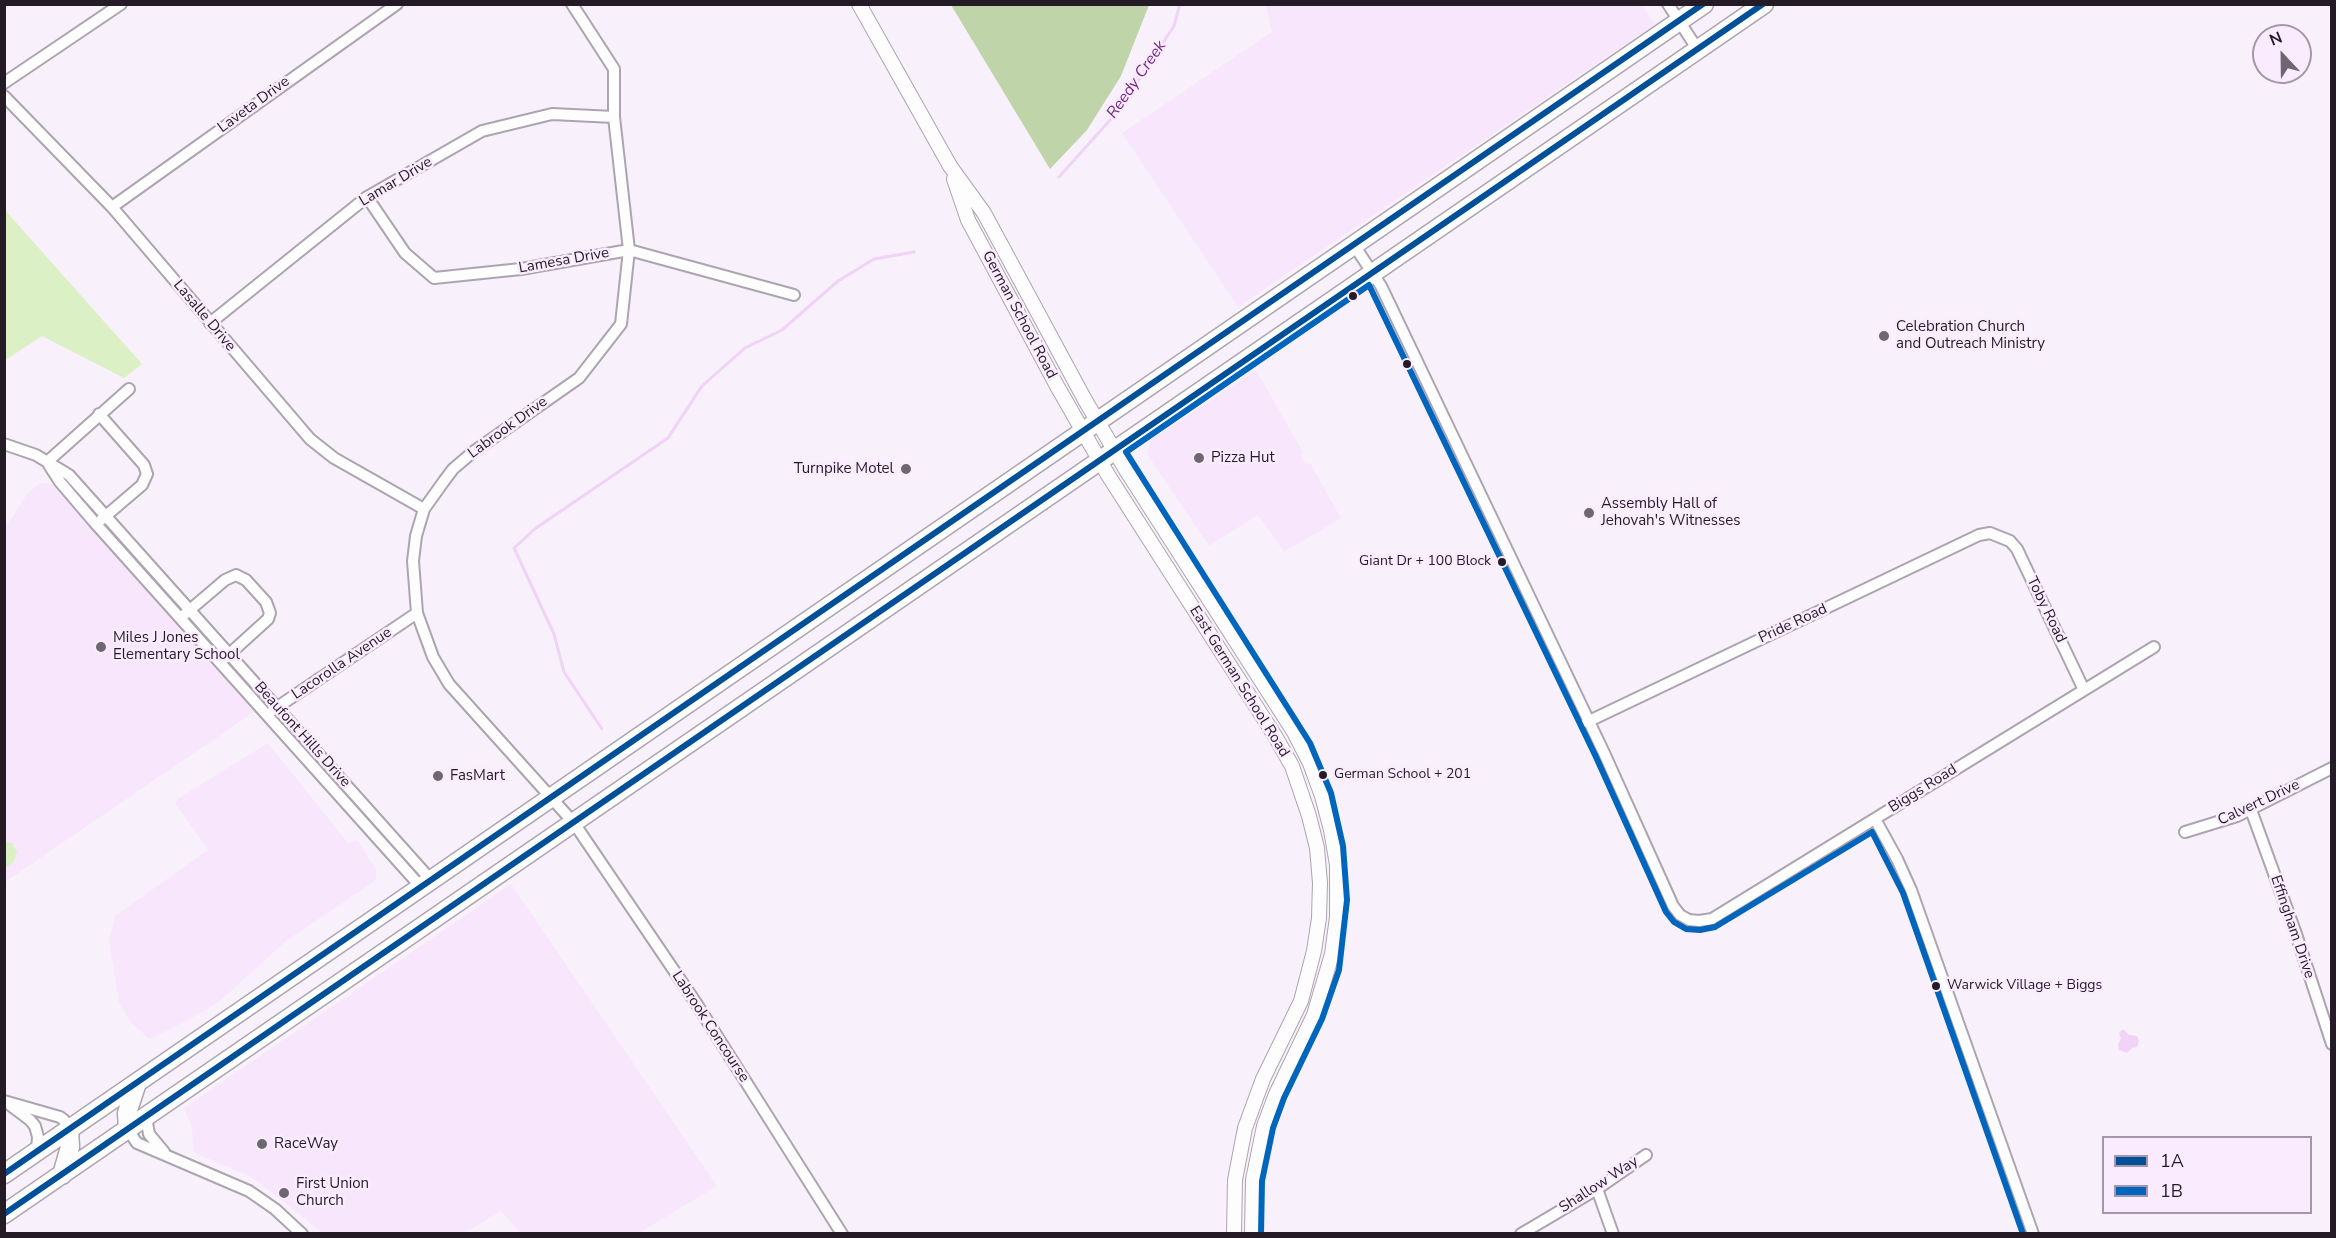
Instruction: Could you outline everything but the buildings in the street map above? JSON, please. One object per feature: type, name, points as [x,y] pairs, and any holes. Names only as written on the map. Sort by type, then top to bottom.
[{"type":"main road","points":[[4,1174],[1704,4]]},
{"type":"main road","points":[[4,1214],[1764,4]]},
{"type":"main road","points":[[128,1130],[127,1113],[136,1083]]},
{"type":"main road","points":[[62,1174],[70,1147],[69,1130]]},
{"type":"street","points":[[4,83],[121,4]]},
{"type":"street","name":"Laveta Drive","points":[[112,207],[397,4]]},
{"type":"street","name":"Labrook Drive","points":[[572,4],[614,69],[614,117],[629,250],[621,324],[579,378],[473,452],[453,469],[424,509],[416,536],[413,561],[417,613],[433,657],[453,689],[574,823]]},
{"type":"street","name":"German School Road","points":[[859,4],[950,166],[984,213],[1090,426],[1099,460]]},
{"type":"street","points":[[1668,4],[1698,50]]},
{"type":"street","name":"Lasalle Drive","points":[[4,96],[112,207],[310,440],[334,458],[424,509]]},
{"type":"street","name":"Lamar Drive","points":[[210,323],[368,196],[482,132],[552,114],[614,117]]},
{"type":"street","name":"Lamesa Drive","points":[[368,196],[405,253],[434,278],[521,269],[629,250],[794,295]]},
{"type":"street","points":[[1354,245],[1373,272],[1587,722]]},
{"type":"street","points":[[47,462],[129,389]]},
{"type":"street","points":[[95,523],[142,485],[147,474],[144,465],[99,414]]},
{"type":"street","name":"German School Road","points":[[1090,426],[1114,449]]},
{"type":"street","name":"Beaufont Hills Drive","points":[[4,444],[36,455],[69,475],[229,653],[426,884]]},
{"type":"street","name":"East German School Road","points":[[1114,449],[1307,756],[1322,796],[1334,847],[1338,882],[1332,954],[1320,999],[1308,1030],[1276,1094],[1259,1143],[1253,1180],[1252,1233]]},
{"type":"street","name":"East German School Road","points":[[1099,460],[1284,751],[1304,799],[1317,848],[1320,900],[1314,951],[1301,1002],[1263,1079],[1245,1128],[1235,1180],[1234,1233]]},
{"type":"street","name":"Beaufont Hills Drive","points":[[47,462],[60,482],[95,523],[267,714],[426,884]]},
{"type":"street","name":"Pride Road","points":[[1587,722],[1979,536],[1990,533],[2001,536]]},
{"type":"street","name":"Toby Road","points":[[2001,536],[2010,541],[2016,549],[2084,690]]},
{"type":"street","points":[[181,617],[225,580],[236,575],[246,580],[266,602],[269,607],[268,619],[220,662]]},
{"type":"street","name":"Lacorolla Avenue","points":[[267,714],[417,613]]},
{"type":"street","name":"Biggs Road","points":[[1587,722],[1604,753],[1673,906],[1680,915],[1689,920],[1699,921],[1712,919],[2154,647]]},
{"type":"street","points":[[1256,707],[1271,698]]},
{"type":"street","name":"Calvert Drive","points":[[2185,832],[2251,810],[2331,768]]},
{"type":"street","name":"Effingham Drive","points":[[2251,810],[2296,934],[2331,1044]]},
{"type":"street","points":[[1875,819],[1911,890],[2033,1233]]},
{"type":"street","name":"Labrook Concourse","points":[[574,823],[696,1003],[842,1233]]},
{"type":"street","points":[[5,1101],[60,1117],[69,1130]]},
{"type":"street","points":[[5,1101],[35,1125],[38,1137],[37,1151]]},
{"type":"street","points":[[146,1117],[149,1134],[169,1156]]},
{"type":"street","points":[[128,1130],[137,1143],[249,1191],[275,1209],[302,1233]]},
{"type":"street","name":"Shallow Way","points":[[1521,1233],[1597,1189],[1646,1155]]},
{"type":"street","points":[[1597,1189],[1613,1233]]},
{"type":"shaded area","points":[[1266,5],[1642,5],[1655,24],[1238,307],[1122,133],[1272,32]]},
{"type":"shaded area","points":[[1256,370],[1303,452],[1300,454],[1306,464],[1310,463],[1341,518],[1284,552],[1258,515],[1209,546],[1147,454],[1151,440]]},
{"type":"shaded area","name":"Miles J Jones Elementary School","points":[[40,483],[51,484],[254,712],[5,882],[5,529],[27,494]]},
{"type":"shaded area","points":[[268,743],[348,843],[357,840],[377,871],[375,881],[286,941],[222,999],[203,1012],[150,1039],[130,1022],[119,1002],[109,941],[115,916],[208,850],[175,803],[179,798]]},
{"type":"shaded area","points":[[511,884],[717,1186],[639,1233],[520,1233],[501,1211],[465,1233],[323,1233],[253,1178],[193,1152],[192,1128],[184,1108]]},
{"type":"shaded area","points":[[2123,1029],[2129,1035],[2137,1036],[2139,1041],[2137,1047],[2127,1053],[2119,1050],[2118,1045],[2121,1038],[2119,1033]]},
{"type":"green space","points":[[951,5],[1149,5],[1121,76],[1087,130],[1050,169]]},
{"type":"green space","points":[[4,209],[142,364],[124,378],[42,336],[5,359]]},
{"type":"green space","points":[[4,840],[12,843],[17,852],[13,863],[6,867],[5,867]]},
{"type":"waterway","name":"Reedy Creek","points":[[1059,177],[1119,110],[1174,26],[1180,4]]},
{"type":"waterway","points":[[602,729],[564,672],[554,634],[514,548],[536,528],[668,438],[702,386],[745,348],[782,330],[838,281],[874,259],[914,252]]},
{"type":"transit line","name":"1A","points":[[4,1174],[1703,4]]},
{"type":"transit line","name":"1A","points":[[4,1214],[1763,4]]},
{"type":"transit line","name":"1B","points":[[1261,1234],[1262,1181],[1273,1128],[1284,1098],[1322,1019],[1339,970],[1347,900],[1343,846],[1331,793],[1310,743],[1126,452],[1369,285],[1596,757],[1666,912],[1674,922],[1686,929],[1700,930],[1715,927],[1872,832],[1903,893],[2023,1234]]},
{"type":"place","name":"Celebration Church and Outreach Ministry","points":[[1884,336]]},
{"type":"place","name":"Pizza Hut","points":[[1199,458]]},
{"type":"place","name":"Turnpike Motel","points":[[906,469]]},
{"type":"place","name":"Assembly Hall of Jehovah's Witnesses","points":[[1589,513]]},
{"type":"place","name":"Giant Dr + 100 Block","points":[[1502,562]]},
{"type":"place","name":"Miles J Jones Elementary School","points":[[101,647]]},
{"type":"place","name":"German School + 201","points":[[1323,775]]},
{"type":"place","name":"FasMart","points":[[438,776]]},
{"type":"place","name":"Warwick Village + Biggs","points":[[1936,986]]},
{"type":"place","name":"RaceWay","points":[[262,1144]]},
{"type":"place","name":"First Union Church","points":[[284,1193]]}]
